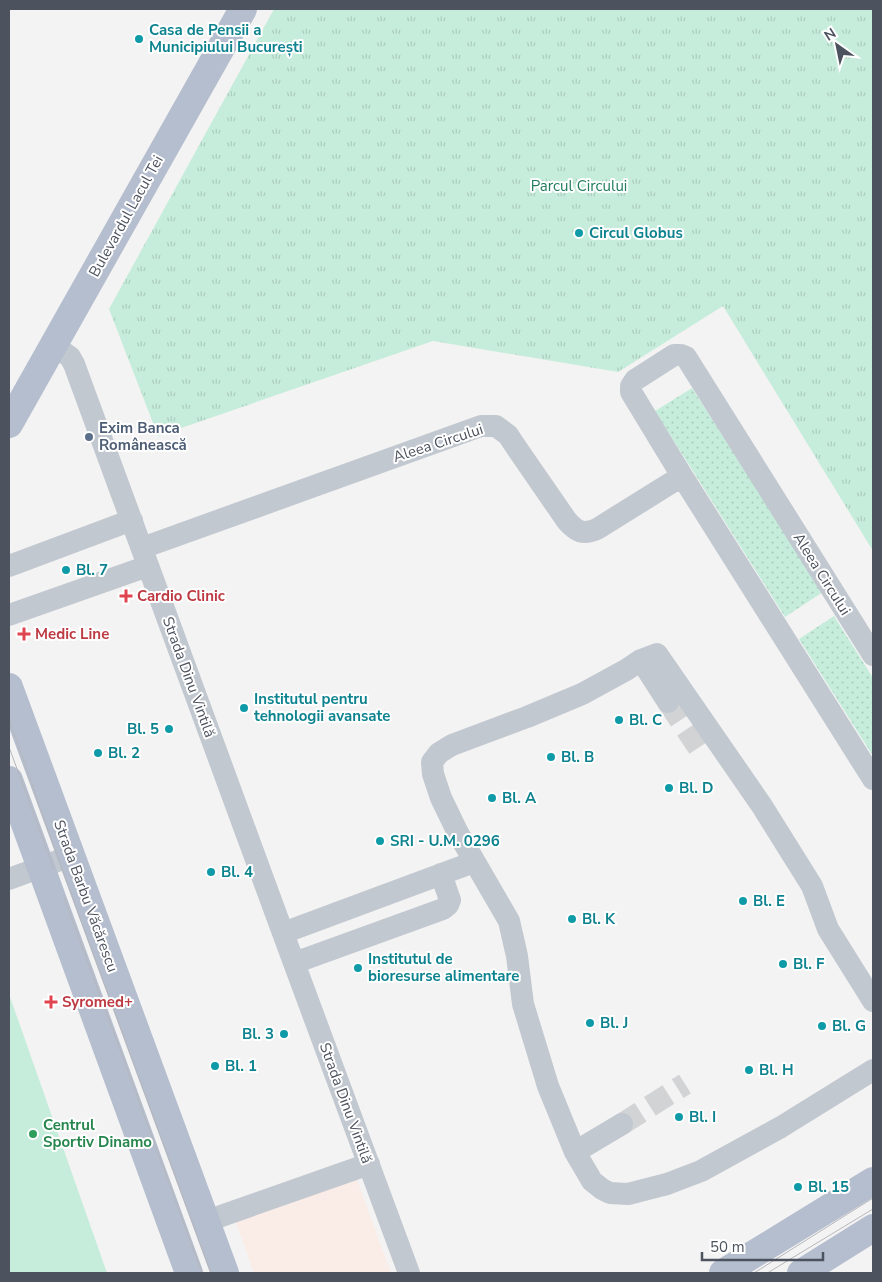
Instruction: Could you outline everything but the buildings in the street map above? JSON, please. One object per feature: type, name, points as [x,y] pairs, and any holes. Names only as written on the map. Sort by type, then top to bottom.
[{"type":"main road","name":"Bulevardul Lacul Tei","points":[[9,424],[243,9]]},
{"type":"main road","name":"Strada Barbu Văcărescu","points":[[9,687],[226,1273]]},
{"type":"main road","points":[[9,780],[189,1273]]},
{"type":"main road","points":[[723,1273],[873,1181]]},
{"type":"main road","points":[[801,1273],[873,1228]]},
{"type":"street","name":"Strada Dinu Vintilă","points":[[53,345],[70,357],[74,364],[409,1273]]},
{"type":"street","name":"Aleea Circului","points":[[873,655],[686,357],[674,355],[635,380],[631,386],[631,392],[873,779]]},
{"type":"street","name":"Aleea Circului","points":[[9,616],[145,557],[482,426],[496,426],[508,436],[567,521],[573,528],[581,532],[588,533],[597,529],[682,476]]},
{"type":"street","points":[[9,566],[132,520]]},
{"type":"street","points":[[873,1001],[828,929],[812,886],[762,806],[657,654],[641,660],[582,694],[452,745],[439,753],[432,762],[433,774],[441,798],[474,862],[509,921],[512,929],[523,1004],[548,1086],[575,1152],[592,1181],[602,1189],[610,1193],[628,1194],[667,1184],[701,1171],[781,1127],[873,1070]]},
{"type":"street","points":[[641,660],[668,702]]},
{"type":"street","points":[[9,879],[72,856]]},
{"type":"street","points":[[283,933],[474,862]]},
{"type":"street","points":[[294,963],[448,905],[450,900],[441,874]]},
{"type":"street","points":[[575,1152],[622,1124]]},
{"type":"street","points":[[207,1221],[369,1164]]},
{"type":"shaded area","points":[[356,1177],[391,1273],[254,1273],[235,1220]]},
{"type":"green space","name":"Parcul Circului","points":[[274,9],[873,9],[873,551],[723,306],[618,372],[433,341],[158,436],[109,309]]},
{"type":"green space","points":[[692,388],[823,592],[785,617],[655,411]]},
{"type":"green space","points":[[834,616],[873,678],[873,756],[799,639]]},
{"type":"green space","name":"Centrul Sportiv Dinamo","points":[[9,994],[107,1273],[9,1273]]},
{"type":"tunnel","points":[[668,702],[702,753]]},
{"type":"tunnel","points":[[622,1124],[685,1084]]},
{"type":"tram line","points":[[9,719],[59,861],[211,1273]]},
{"type":"tram line","points":[[9,747],[54,869]]},
{"type":"tram line","points":[[64,897],[202,1273]]},
{"type":"tram line","points":[[754,1273],[873,1198]]},
{"type":"tram line","points":[[769,1272],[873,1209]]},
{"type":"place","name":"Casa de Pensii a Municipiului București","points":[[139,39]]},
{"type":"place","name":"Circul Globus","points":[[579,233]]},
{"type":"place","name":"Exim Banca Românească","points":[[89,437]]},
{"type":"place","name":"Bl. 7","points":[[66,570]]},
{"type":"place","name":"Cardio Clinic","points":[[126,596]]},
{"type":"place","name":"Medic Line","points":[[24,634]]},
{"type":"place","name":"Institutul pentru tehnologii avansate","points":[[244,708]]},
{"type":"place","name":"Bl. C","points":[[619,720]]},
{"type":"place","name":"Bl. 5","points":[[169,729]]},
{"type":"place","name":"Bl. 2","points":[[98,753]]},
{"type":"place","name":"Bl. B","points":[[551,757]]},
{"type":"place","name":"Bl. D","points":[[669,788]]},
{"type":"place","name":"Bl. A","points":[[492,798]]},
{"type":"place","name":"SRI - U.M. 0296","points":[[380,841]]},
{"type":"place","name":"Bl. 4","points":[[211,872]]},
{"type":"place","name":"Bl. E","points":[[743,901]]},
{"type":"place","name":"Bl. K","points":[[572,919]]},
{"type":"place","name":"Bl. F","points":[[783,964]]},
{"type":"place","name":"Institutul de bioresurse alimentare","points":[[358,968]]},
{"type":"place","name":"Syromed+","points":[[51,1002]]},
{"type":"place","name":"Bl. J","points":[[590,1023]]},
{"type":"place","name":"Bl. G","points":[[822,1026]]},
{"type":"place","name":"Bl. 3","points":[[284,1034]]},
{"type":"place","name":"Bl. 1","points":[[215,1066]]},
{"type":"place","name":"Bl. H","points":[[749,1070]]},
{"type":"place","name":"Bl. I","points":[[679,1117]]},
{"type":"place","name":"Centrul Sportiv Dinamo","points":[[33,1134]]},
{"type":"place","name":"Bl. 15","points":[[798,1187]]}]
